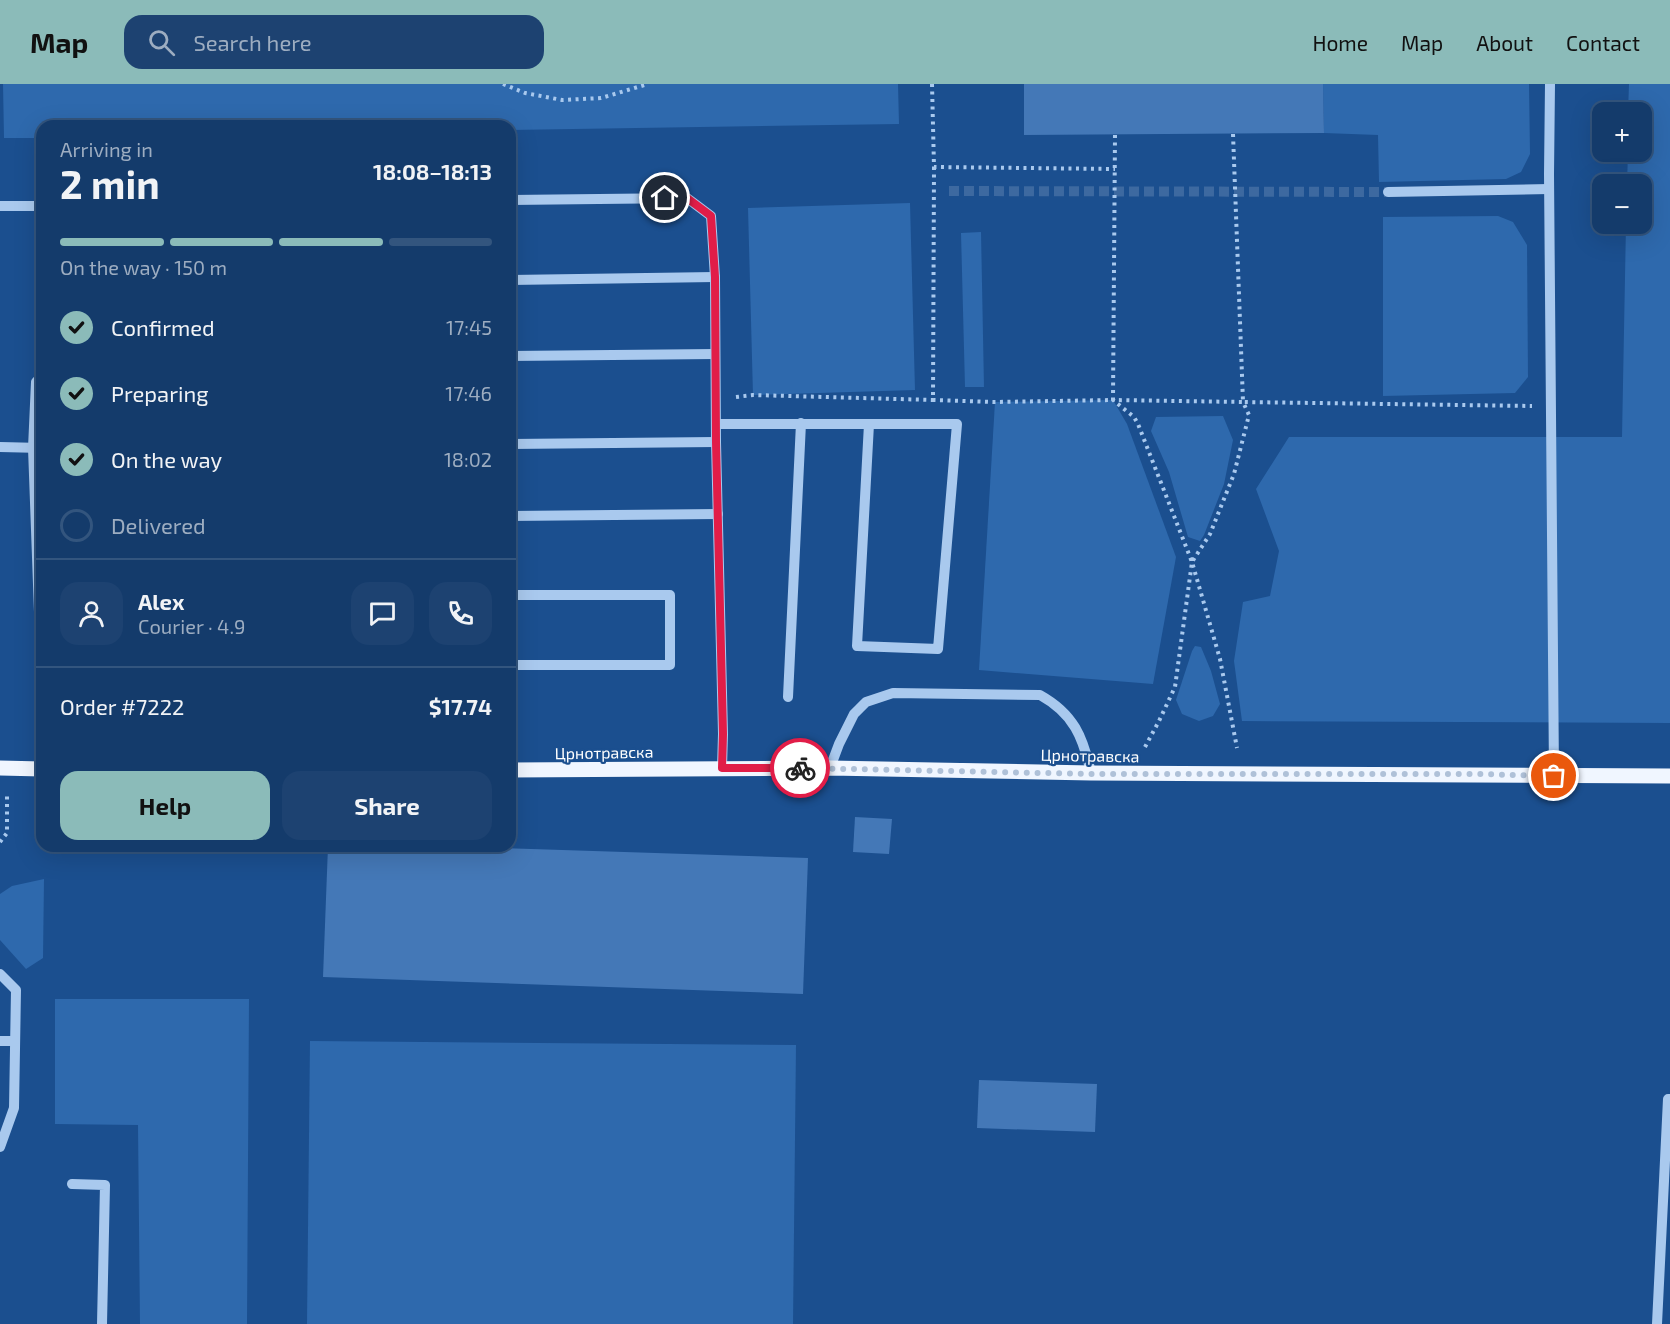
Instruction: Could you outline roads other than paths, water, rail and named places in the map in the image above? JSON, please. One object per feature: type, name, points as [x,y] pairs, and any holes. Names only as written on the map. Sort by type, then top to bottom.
[{"type":"main road","points":[[0,768],[36,768]]},
{"type":"main road","name":"Црнотравска","points":[[516,770],[830,768],[1091,774],[1670,776]]},
{"type":"lane","points":[[1550,84],[1554,776]]},
{"type":"lane","points":[[1388,192],[1549,189]]},
{"type":"lane","points":[[516,200],[687,198],[711,216],[715,277],[722,768]]},
{"type":"lane","points":[[0,206],[36,206]]},
{"type":"lane","points":[[516,280],[715,277]]},
{"type":"lane","points":[[516,356],[715,354]]},
{"type":"lane","points":[[717,424],[801,423],[957,424],[938,649],[857,646],[869,424]]},
{"type":"lane","points":[[788,697],[801,423]]},
{"type":"lane","points":[[516,444],[716,442]]},
{"type":"lane","points":[[0,447],[36,448]]},
{"type":"lane","points":[[516,516],[718,514]]},
{"type":"lane","points":[[516,595],[670,595],[670,665],[516,665]]},
{"type":"lane","points":[[830,768],[854,714],[866,702],[893,693],[1040,695],[1055,703],[1065,712],[1085,746],[1091,774]]},
{"type":"lane","points":[[0,974],[16,990],[14,1108],[0,1147]]},
{"type":"lane","points":[[0,1041],[15,1041]]},
{"type":"lane","points":[[1657,1324],[1668,1099],[1670,1099]]},
{"type":"lane","points":[[72,1185],[105,1185],[102,1324]]},
{"type":"tunnel","points":[[949,191],[1388,192]]}]
